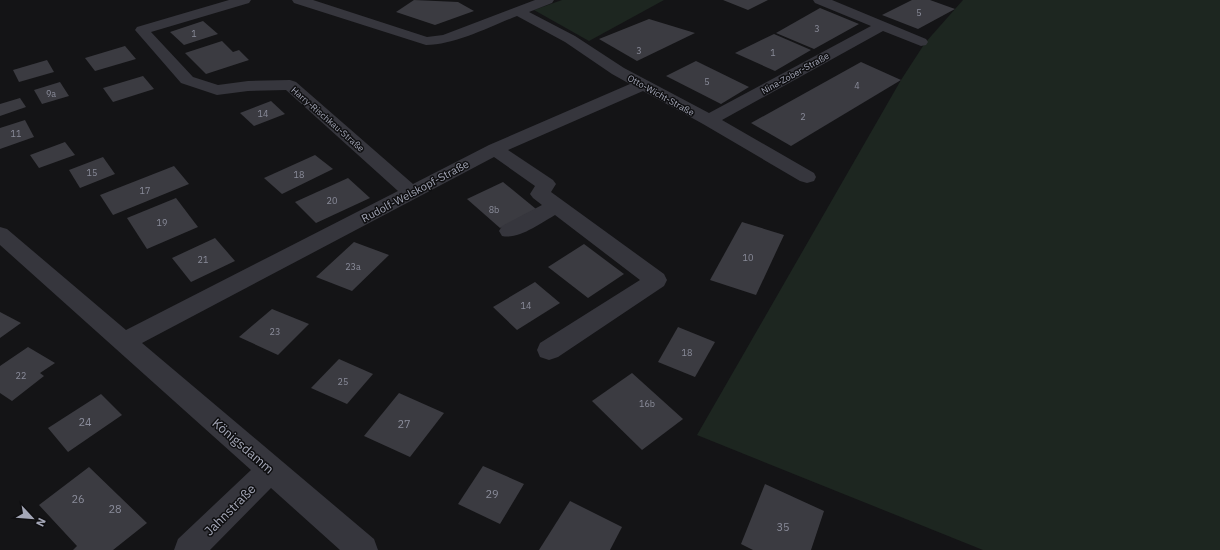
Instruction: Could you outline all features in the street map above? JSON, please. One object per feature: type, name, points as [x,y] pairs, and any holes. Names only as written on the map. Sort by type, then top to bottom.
[{"type":"street","name":"Harry-Rischkau-Straße","points":[[244,0],[142,30],[187,80],[217,90],[248,86],[290,85],[412,193]]},
{"type":"street","points":[[299,0],[426,41],[436,41],[448,38],[547,0]]},
{"type":"street","points":[[820,0],[921,42]]},
{"type":"street","name":"Otto-Wicht-Straße","points":[[516,11],[570,39],[609,66],[709,120],[807,177]]},
{"type":"street","name":"Nina-Zober-Straße","points":[[709,120],[882,26]]},
{"type":"street","name":"Rudolf-Welskopf-Straße","points":[[124,342],[495,149],[642,85]]},
{"type":"street","points":[[495,149],[546,184],[540,194],[656,280],[549,350]]},
{"type":"street","points":[[509,231],[557,206]]},
{"type":"street","name":"Königsdamm","points":[[0,234],[363,550]]},
{"type":"street","name":"Jahnstraße","points":[[189,550],[271,469]]},
{"type":"shaded area","points":[[562,0],[664,0],[589,41],[534,10]]},
{"type":"shaded area","points":[[963,0],[1220,0],[1220,550],[983,550],[697,435],[901,80],[925,43]]},
{"type":"building","points":[[414,0],[458,2],[474,11],[435,25],[396,12]]},
{"type":"building","points":[[723,0],[768,0],[748,10]]},
{"type":"building","points":[[912,0],[930,0],[955,9],[918,29],[882,15]]},
{"type":"building","points":[[820,8],[859,24],[814,49],[776,33]]},
{"type":"building","points":[[649,19],[695,33],[637,61],[599,39]]},
{"type":"building","points":[[203,21],[218,34],[184,45],[170,32]]},
{"type":"building","points":[[774,34],[811,50],[775,71],[735,53]]},
{"type":"building","points":[[222,41],[233,52],[239,50],[249,60],[206,74],[185,53]]},
{"type":"building","points":[[125,46],[136,59],[95,71],[85,58]]},
{"type":"building","points":[[47,60],[54,72],[19,82],[13,70]]},
{"type":"building","points":[[696,61],[749,87],[721,104],[666,76]]},
{"type":"building","points":[[861,62],[901,80],[791,146],[751,123]]},
{"type":"building","points":[[143,76],[154,89],[113,102],[103,88]]},
{"type":"building","points":[[60,82],[69,96],[42,104],[34,90]]},
{"type":"building","points":[[20,98],[26,107],[0,116],[0,104]]},
{"type":"building","points":[[271,101],[285,114],[254,126],[240,113]]},
{"type":"building","points":[[25,120],[34,137],[0,149],[0,128]]},
{"type":"building","points":[[65,142],[75,155],[39,168],[30,155]]},
{"type":"building","points":[[315,155],[333,169],[282,194],[264,178]]},
{"type":"building","points":[[103,157],[115,174],[80,188],[69,170]]},
{"type":"building","points":[[174,166],[189,184],[113,215],[100,195]]},
{"type":"building","points":[[348,178],[370,198],[316,223],[295,202]]},
{"type":"building","points":[[503,182],[536,209],[500,228],[467,199]]},
{"type":"building","points":[[176,198],[198,227],[147,249],[127,218]]},
{"type":"building","points":[[742,222],[784,235],[756,295],[710,280]]},
{"type":"building","points":[[215,238],[235,261],[191,282],[172,258]]},
{"type":"building","points":[[354,242],[389,255],[352,291],[316,277]]},
{"type":"building","points":[[584,244],[624,274],[588,298],[548,267]]},
{"type":"building","points":[[535,282],[560,303],[517,330],[493,307]]},
{"type":"building","points":[[272,309],[309,324],[278,355],[239,337]]},
{"type":"building","points":[[0,312],[21,323],[0,338]]},
{"type":"building","points":[[678,327],[715,342],[695,377],[658,362]]},
{"type":"building","points":[[28,347],[55,363],[40,373],[44,376],[12,401],[0,393],[0,366]]},
{"type":"building","points":[[339,359],[373,374],[347,404],[311,388]]},
{"type":"building","points":[[632,373],[683,419],[642,450],[592,401]]},
{"type":"building","points":[[399,393],[444,413],[410,457],[364,436]]},
{"type":"building","points":[[101,394],[122,415],[68,452],[48,428]]},
{"type":"building","points":[[483,466],[524,484],[500,524],[458,504]]},
{"type":"building","points":[[89,467],[147,523],[113,550],[73,550],[77,546],[39,505]]},
{"type":"building","points":[[765,484],[824,511],[811,550],[753,550],[741,544]]},
{"type":"building","points":[[570,501],[622,527],[610,550],[539,550]]}]
